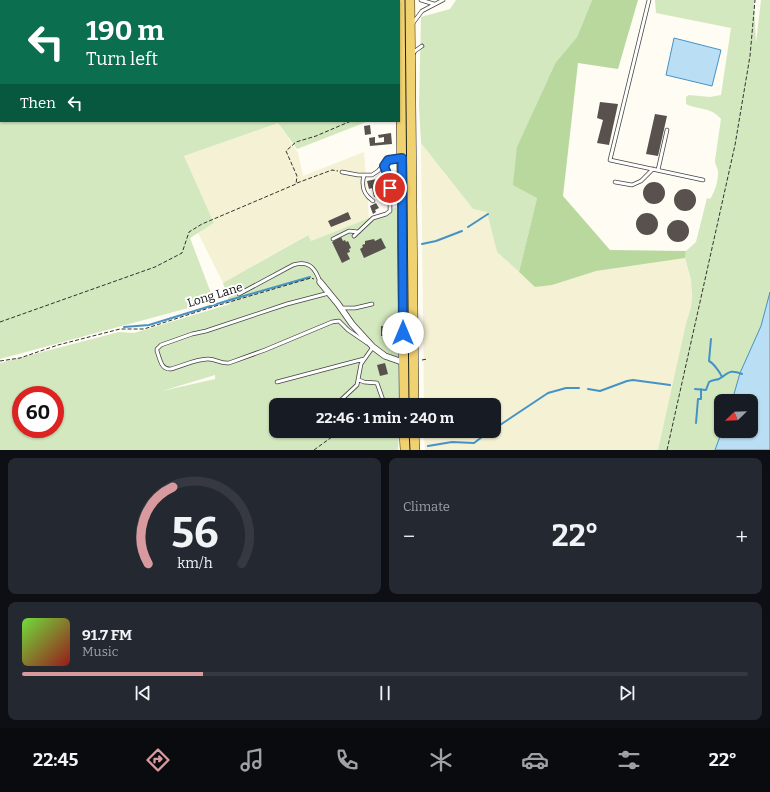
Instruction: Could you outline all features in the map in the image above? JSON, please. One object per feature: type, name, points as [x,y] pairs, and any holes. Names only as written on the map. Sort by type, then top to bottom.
[{"type":"main road","points":[[400,0],[404,398]]},
{"type":"main road","points":[[410,0],[414,398]]},
{"type":"main road","points":[[404,438],[404,450]]},
{"type":"main road","points":[[414,438],[415,450]]},
{"type":"street","points":[[320,282],[352,324],[373,347],[385,356],[403,363],[414,363]]},
{"type":"lane","points":[[421,0],[435,4]]},
{"type":"lane","points":[[410,26],[422,11],[443,0]]},
{"type":"lane","points":[[649,0],[610,160],[703,180]]},
{"type":"lane","points":[[410,60],[415,51],[422,46]]},
{"type":"lane","points":[[658,170],[667,130]]},
{"type":"lane","points":[[342,172],[364,176],[372,175],[384,166],[388,160],[402,158]]},
{"type":"lane","points":[[354,236],[373,218],[386,214],[390,211],[390,184],[384,166]]},
{"type":"lane","points":[[615,182],[632,185],[641,181],[653,169]]},
{"type":"lane","points":[[364,176],[362,187],[365,194],[373,201]]},
{"type":"lane","points":[[333,239],[349,231],[358,232]]},
{"type":"lane","points":[[239,294],[293,265],[302,262],[309,265],[320,282]]},
{"type":"lane","points":[[329,293],[287,304],[206,331],[192,334],[162,345],[157,349],[157,351],[163,367],[168,370],[208,359],[224,364],[265,350],[332,322],[339,321],[356,336],[373,347],[361,364],[357,385],[343,398]]},
{"type":"lane","points":[[341,308],[355,308],[372,304]]},
{"type":"lane","points":[[277,382],[364,359]]},
{"type":"lane","points":[[359,380],[377,383],[382,398]]},
{"type":"path","points":[[667,450],[735,145],[750,56],[755,0]]},
{"type":"path","points":[[296,184],[297,176],[286,151],[296,142],[316,136],[350,122]]},
{"type":"path","points":[[0,322],[155,267],[182,253],[189,232],[202,224],[332,170],[342,172]]},
{"type":"path","name":"Long Lane","points":[[0,361],[20,358],[58,345],[120,329],[144,329],[311,278],[320,282]]},
{"type":"path","points":[[314,450],[330,438]]},
{"type":"shaded area","points":[[278,123],[298,153],[303,176],[364,152],[369,218],[311,241],[307,235],[223,283],[198,233],[214,223],[184,156]]},
{"type":"shaded area","points":[[421,143],[473,209],[487,212],[497,252],[535,287],[594,271],[685,258],[692,286],[691,307],[658,450],[425,450],[424,438],[501,438],[501,398],[424,398]]},
{"type":"green space","points":[[456,0],[592,0],[577,37],[556,62],[537,198],[519,272],[497,252],[487,212],[473,209],[421,143],[419,106],[421,17],[450,9]]},
{"type":"green space","points":[[592,0],[638,0],[618,69],[578,63],[563,196],[610,250],[686,251],[685,258],[596,271],[552,285],[535,287],[519,272],[537,198],[513,185],[517,147],[556,62],[577,37]]},
{"type":"green space","points":[[655,0],[754,0],[756,43],[761,0],[770,0],[770,450],[658,450],[691,307],[691,280],[685,258],[686,251],[696,242],[707,198],[710,199],[713,193],[718,176],[715,160],[721,119],[708,110],[686,104],[686,97],[689,95],[710,97],[721,95],[731,28],[656,13]]},
{"type":"green space","points":[[0,122],[366,122],[297,149],[278,123],[184,156],[214,223],[190,238],[214,301],[0,359]]},
{"type":"green space","points":[[397,207],[399,398],[269,398],[269,438],[399,438],[398,450],[0,450],[0,363],[119,332],[134,333],[230,304],[223,283],[308,235],[311,241]],"holes":[[[215,375],[215,379],[162,391]]]},
{"type":"water","points":[[674,38],[721,50],[712,86],[666,75]]},
{"type":"water","points":[[770,292],[770,450],[715,450],[719,438],[758,438],[758,394],[734,394],[740,373],[761,326]]},
{"type":"building","points":[[600,102],[618,104],[609,145],[597,143],[603,120],[597,118]]},
{"type":"building","points":[[655,114],[667,116],[658,156],[646,154]]},
{"type":"building","points":[[370,125],[371,134],[365,135],[364,126]]},
{"type":"building","points":[[391,133],[392,144],[370,146],[369,138],[375,137],[375,143],[384,142],[384,137],[379,138],[378,135]]},
{"type":"building","points":[[381,178],[383,195],[374,197],[372,188],[369,189],[367,181]]},
{"type":"building","points":[[654,182],[662,185],[665,193],[662,201],[654,204],[646,201],[643,193],[646,185]]},
{"type":"building","points":[[685,189],[693,192],[696,200],[693,208],[685,211],[677,208],[674,200],[677,192]]},
{"type":"building","points":[[376,203],[379,208],[375,210],[376,212],[373,214],[370,206]]},
{"type":"building","points":[[348,212],[351,219],[331,227],[328,221]]},
{"type":"building","points":[[647,213],[655,216],[658,224],[655,232],[647,235],[639,232],[636,224],[639,216]]},
{"type":"building","points":[[678,220],[686,223],[689,231],[686,239],[678,242],[670,239],[667,231],[670,223]]},
{"type":"building","points":[[341,237],[343,241],[348,241],[351,248],[349,249],[350,252],[347,253],[350,259],[342,263],[332,242]]},
{"type":"building","points":[[381,238],[386,248],[364,258],[360,249],[363,247],[362,245],[365,244],[365,241],[374,239],[375,241]]},
{"type":"building","points":[[381,326],[399,329],[399,345],[394,345],[393,341],[386,341],[386,336],[381,336]]},
{"type":"building","points":[[385,363],[388,374],[380,376],[377,365]]},
{"type":"waterway","points":[[468,227],[488,214]]},
{"type":"waterway","points":[[422,244],[436,241],[462,231]]},
{"type":"waterway","points":[[124,327],[149,325],[310,277]]},
{"type":"waterway","points":[[711,339],[709,361],[722,377]]},
{"type":"waterway","points":[[695,389],[706,390],[709,382],[719,379],[729,372],[742,374]]},
{"type":"waterway","points":[[588,389],[600,391],[633,380],[670,385]]},
{"type":"waterway","points":[[501,424],[548,393],[566,388],[579,388]]},
{"type":"waterway","points":[[696,423],[698,399],[701,399],[701,389]]},
{"type":"waterway","points":[[428,446],[452,442],[474,443],[481,438]]},
{"type":"route","points":[[390,188],[390,181],[384,170],[385,162],[391,159],[402,158],[403,333]]}]
